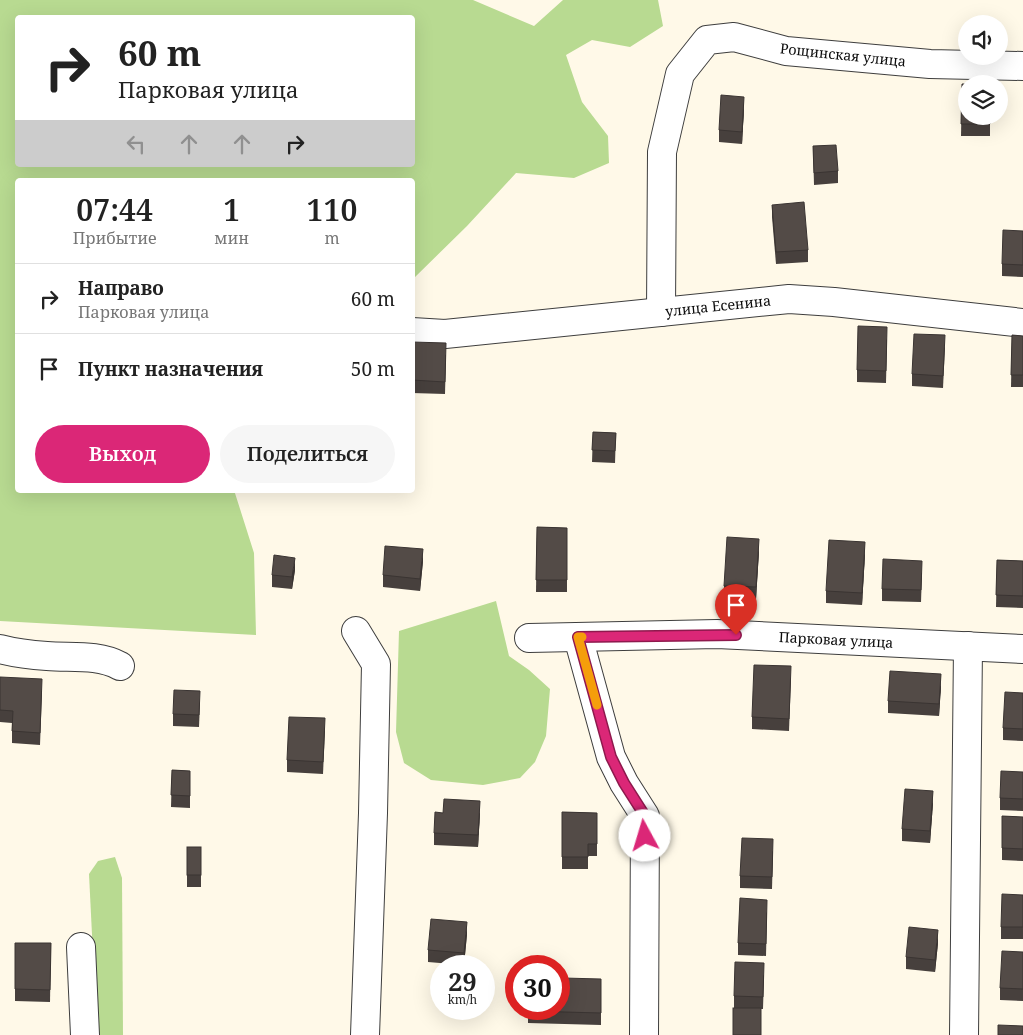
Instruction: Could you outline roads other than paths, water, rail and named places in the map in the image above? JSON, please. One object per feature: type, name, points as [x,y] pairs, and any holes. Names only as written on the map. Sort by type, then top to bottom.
[{"type":"street","name":"Рощинская улица","points":[[661,312],[662,152],[680,74],[707,40],[734,37],[786,52],[930,64],[1023,66]]},
{"type":"street","name":"улица Есенина","points":[[415,332],[445,334],[789,299],[834,302],[1023,323]]},
{"type":"street","points":[[356,631],[376,664],[365,1035]]},
{"type":"street","name":"Парковая улица","points":[[529,638],[717,634],[1023,649]]},
{"type":"street","points":[[578,637],[611,757],[624,783],[645,816],[644,1035]]},
{"type":"street","points":[[964,1035],[968,646]]},
{"type":"street","points":[[0,649],[16,653],[91,658],[113,662],[120,666]]},
{"type":"street","points":[[81,947],[85,1035]]}]
